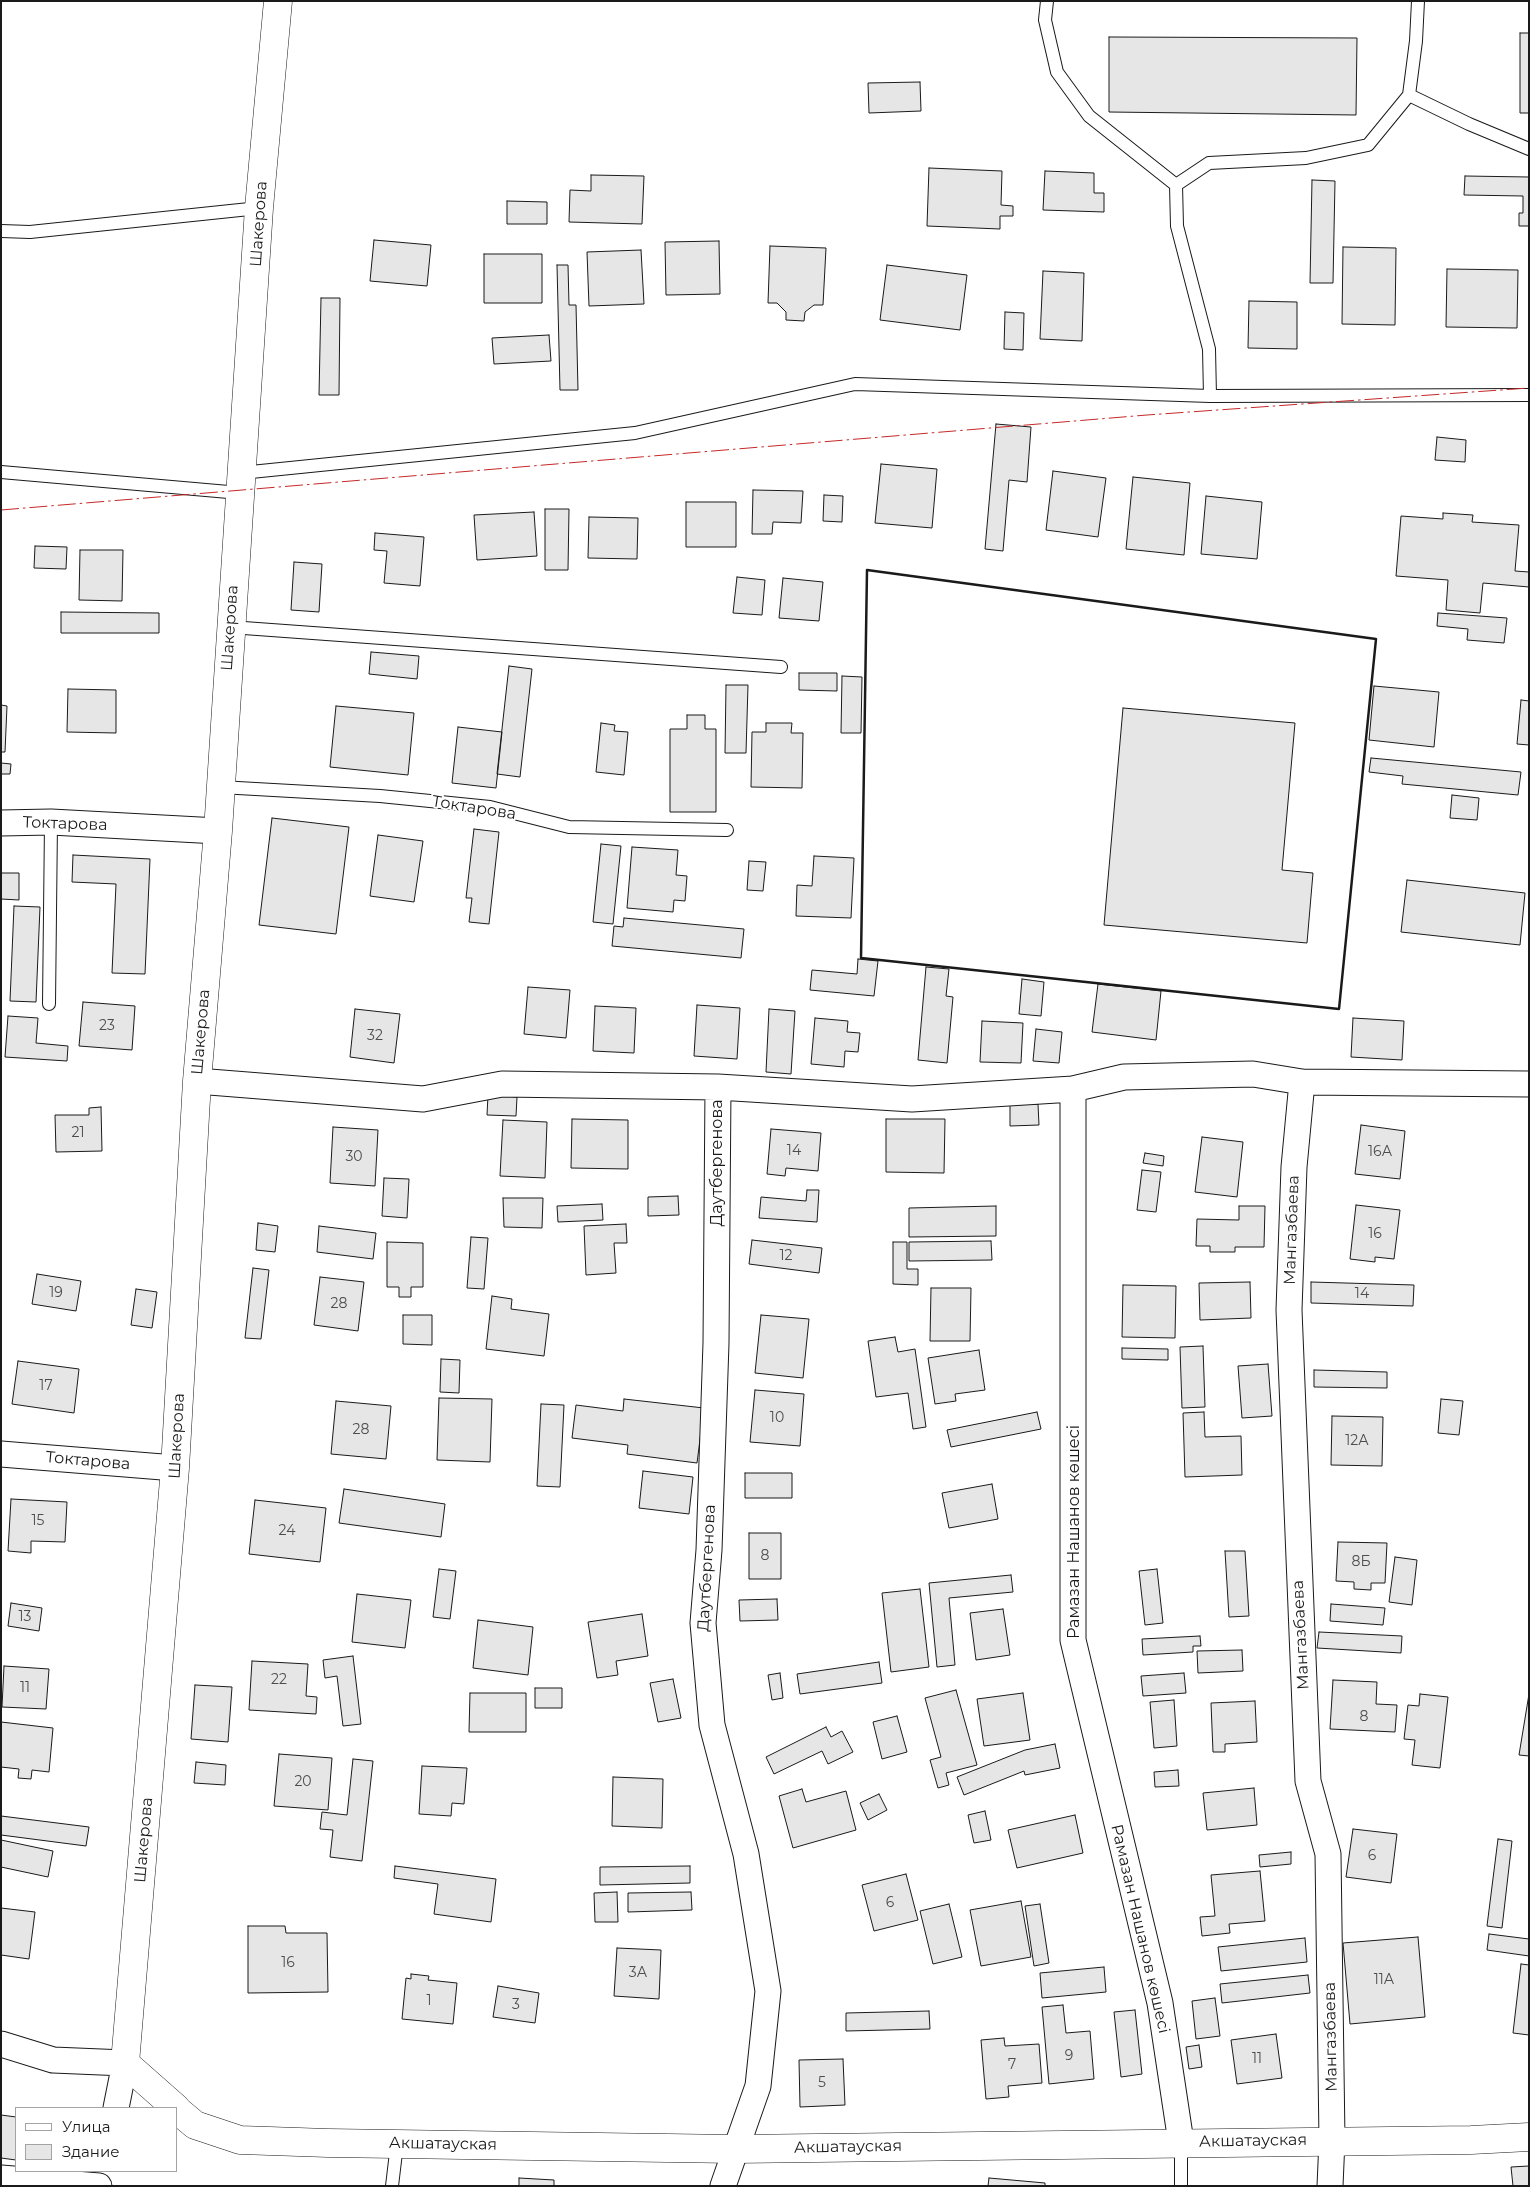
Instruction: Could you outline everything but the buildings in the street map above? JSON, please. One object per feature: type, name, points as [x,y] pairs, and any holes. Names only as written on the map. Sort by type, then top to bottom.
[{"type":"street","name":"Шакерова","points":[[124,2063],[176,1468],[198,1081],[218,831],[259,208],[278,1]]},
{"type":"street","name":"Токтарова","points":[[1,823],[51,822],[218,831]]},
{"type":"street","points":[[198,1081],[423,1099],[502,1084],[718,1087],[912,1099],[1074,1089],[1124,1077],[1253,1074],[1302,1082],[1529,1084]]},
{"type":"street","name":"Мангазбаева","points":[[1302,1082],[1294,1167],[1289,1310],[1308,1781],[1328,1854],[1332,2140],[1330,2186]]},
{"type":"street","name":"Даутбергенова","points":[[718,1087],[716,1353],[709,1550],[703,1623],[712,1725],[746,1854],[768,1991],[758,2086],[723,2186]]},
{"type":"street","name":"Рамазан Нашанов көшесі","points":[[1074,1089],[1073,1640],[1160,2003],[1180,2142]]},
{"type":"street","name":"Токтарова","points":[[1,1454],[176,1468]]},
{"type":"street","points":[[1,2044],[53,2060],[124,2063],[116,2107]]},
{"type":"street","name":"Акшатауская","points":[[124,2063],[175,2107]]},
{"type":"street","name":"Акшатауская","points":[[178,2110],[195,2125],[240,2140],[397,2144],[735,2149],[1332,2140],[1472,2140],[1529,2137]]},
{"type":"street","points":[[1,2178],[100,2186],[104,2172]]},
{"type":"lane","points":[[1047,1],[1045,20],[1057,72],[1089,116],[1176,185]]},
{"type":"lane","points":[[1176,185],[1209,163],[1306,158],[1368,145],[1409,95],[1416,41],[1418,1]]},
{"type":"lane","points":[[1409,95],[1469,124],[1529,149]]},
{"type":"lane","points":[[1176,185],[1177,226],[1209,349],[1210,396]]},
{"type":"lane","points":[[1,231],[30,232],[259,208]]},
{"type":"lane","points":[[1,472],[241,483],[635,433],[855,384],[1210,396],[1529,395]]},
{"type":"lane","points":[[230,627],[781,667]]},
{"type":"lane","name":"Токтарова","points":[[220,787],[380,796],[490,807],[569,827],[727,830]]},
{"type":"lane","points":[[49,1004],[51,822]]},
{"type":"lane","points":[[1180,2142],[1181,2186]]},
{"type":"lane","points":[[392,2186],[397,2144]]},
{"type":"wall","points":[[867,570],[1376,639],[1339,1009],[861,958],[867,570]]},
{"type":"power","points":[[1,510],[1147,415],[1529,388]]}]
